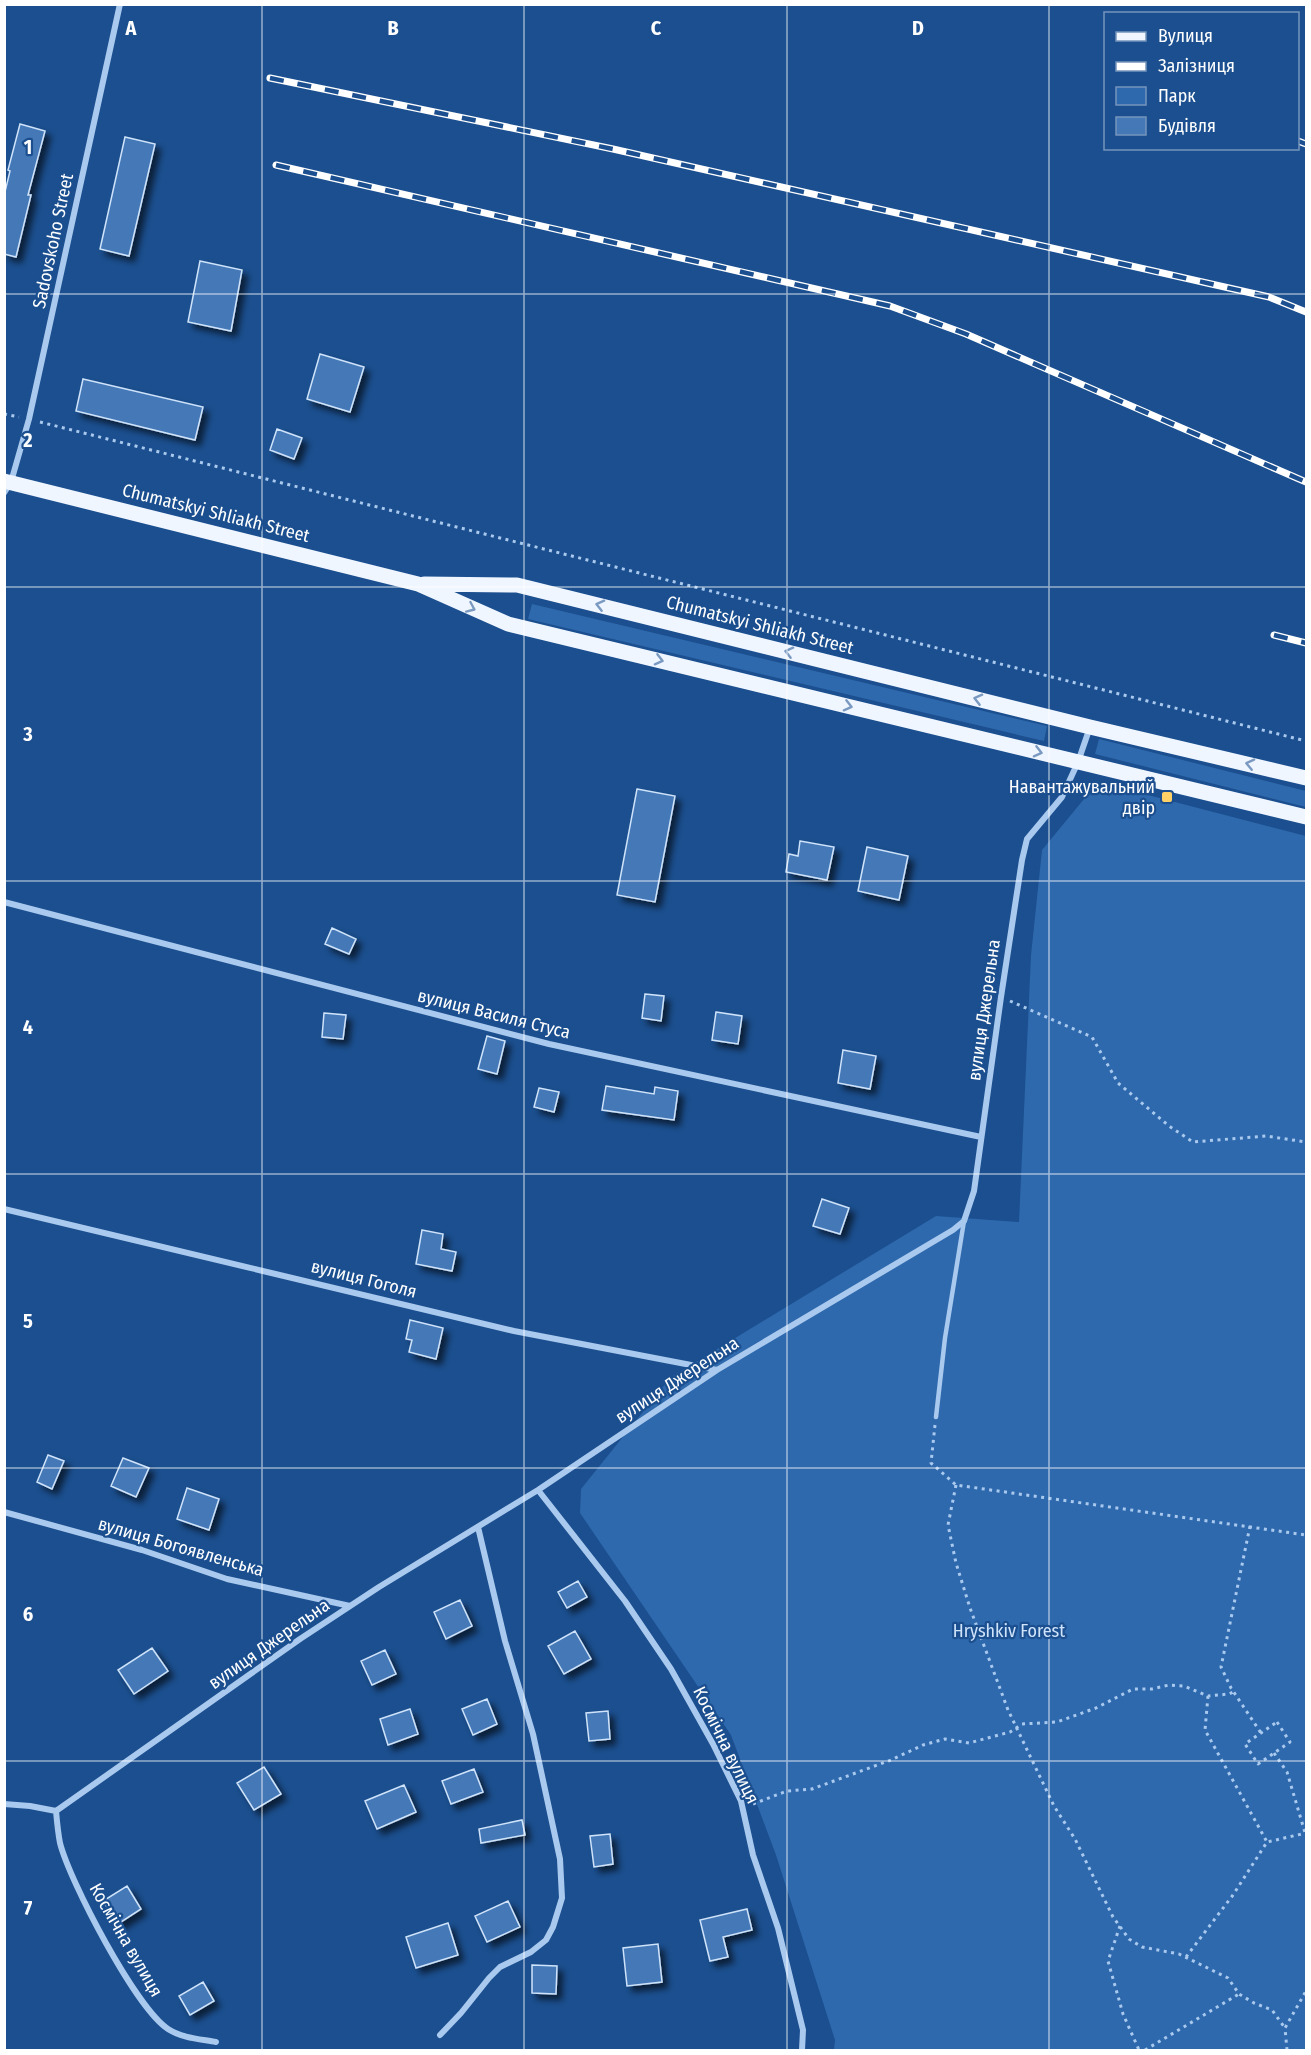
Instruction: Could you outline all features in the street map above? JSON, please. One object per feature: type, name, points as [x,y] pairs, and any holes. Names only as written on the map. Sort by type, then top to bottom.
[{"type":"main road","name":"Chumatskyi Shliakh Street","points":[[7,485],[418,584],[508,624],[1306,817]]},
{"type":"main road","name":"Chumatskyi Shliakh Street","points":[[418,584],[518,585],[1090,727],[1306,778]]},
{"type":"street","name":"Sadovskoho Street","points":[[7,485],[29,419],[120,4]]},
{"type":"street","points":[[1078,762],[1090,727]]},
{"type":"street","name":"вулиця Джерельна","points":[[56,1811],[350,1606],[538,1490],[717,1370],[929,1245],[964,1221],[974,1191],[1001,997],[1027,839],[1062,797],[1078,762]]},
{"type":"street","name":"вулиця Василя Стуса","points":[[4,902],[549,1044],[981,1137]]},
{"type":"street","name":"вулиця Гоголя","points":[[4,1209],[514,1331],[717,1370]]},
{"type":"street","name":"Космічна вулиця","points":[[538,1490],[625,1601],[670,1669],[713,1744],[741,1801],[753,1855],[778,1928],[798,2007],[803,2030],[802,2050]]},
{"type":"street","name":"вулиця Богоявленська","points":[[4,1512],[142,1550],[227,1579],[350,1606]]},
{"type":"street","points":[[440,2036],[500,1967],[531,1952],[546,1940],[553,1927],[562,1898],[560,1859],[533,1734],[505,1641],[478,1527]]},
{"type":"street","points":[[4,1804],[56,1811]]},
{"type":"street","name":"Космічна вулиця","points":[[56,1811],[60,1844],[72,1874],[91,1914],[136,1992],[167,2028],[181,2035],[216,2042]]},
{"type":"lane","points":[[936,1417],[945,1338],[964,1221]]},
{"type":"path","points":[[4,414],[1306,741]]},
{"type":"path","points":[[1001,997],[1092,1037],[1118,1083],[1169,1126],[1192,1142],[1266,1136],[1306,1142]]},
{"type":"path","points":[[936,1417],[931,1463],[956,1485],[1306,1535]]},
{"type":"path","points":[[956,1485],[948,1525],[956,1563],[970,1608],[1008,1710],[1054,1806],[1075,1839],[1113,1917],[1129,1939],[1142,1947],[1186,1957],[1228,1978],[1239,1994],[1272,2010],[1285,2028],[1287,2050]]},
{"type":"path","points":[[1250,1526],[1221,1667],[1233,1692],[1261,1733]]},
{"type":"path","points":[[743,1808],[787,1791],[812,1789],[945,1739],[969,1743],[1010,1732],[1022,1724],[1057,1722],[1096,1708],[1132,1689],[1152,1689],[1169,1684],[1184,1686],[1208,1696],[1233,1692]]},
{"type":"path","points":[[1208,1696],[1205,1730],[1267,1842]]},
{"type":"path","points":[[1277,1722],[1290,1742],[1258,1764],[1245,1744],[1261,1733],[1277,1722]]},
{"type":"path","points":[[1186,1957],[1233,1895],[1267,1842],[1306,1834],[1287,1772],[1274,1753]]},
{"type":"path","points":[[1120,1926],[1108,1961],[1123,2014],[1139,2050]]},
{"type":"path","points":[[1285,2028],[1306,1991]]},
{"type":"path","points":[[1145,2050],[1239,1994]]},
{"type":"green space","points":[[532,604],[1047,726],[1044,741],[528,619]]},
{"type":"green space","points":[[1099,739],[1306,791],[1306,807],[1095,754]]},
{"type":"green space","name":"Hryshkiv Forest","points":[[1098,782],[1306,836],[1306,2050],[834,2050],[835,2040],[776,1855],[731,1735],[580,1513],[581,1489],[671,1377],[936,1216],[1019,1222],[1031,955],[1042,850]]},
{"type":"building","points":[[20,124],[45,131],[28,195],[31,195],[16,257],[4,254],[4,196]]},
{"type":"building","points":[[125,137],[155,144],[129,256],[100,249]]},
{"type":"building","points":[[200,261],[242,270],[231,331],[188,322]]},
{"type":"building","points":[[320,354],[364,367],[350,412],[307,399]]},
{"type":"building","points":[[83,379],[203,407],[195,440],[76,411]]},
{"type":"building","points":[[277,429],[302,438],[294,459],[270,450]]},
{"type":"building","points":[[637,789],[675,796],[655,902],[617,895]]},
{"type":"building","points":[[800,841],[834,847],[827,880],[786,872],[789,854],[798,856]]},
{"type":"building","points":[[867,847],[908,856],[899,900],[858,891]]},
{"type":"building","points":[[332,928],[356,939],[349,954],[325,944]]},
{"type":"building","points":[[645,994],[664,996],[661,1021],[642,1018]]},
{"type":"building","points":[[716,1012],[742,1016],[738,1044],[712,1040]]},
{"type":"building","points":[[324,1013],[346,1015],[343,1039],[322,1037]]},
{"type":"building","points":[[487,1036],[505,1041],[497,1074],[478,1069]]},
{"type":"building","points":[[843,1050],[876,1056],[870,1089],[838,1083]]},
{"type":"building","points":[[606,1086],[654,1094],[655,1087],[678,1091],[674,1120],[602,1110]]},
{"type":"building","points":[[539,1088],[559,1092],[554,1112],[534,1107]]},
{"type":"building","points":[[822,1199],[849,1208],[840,1234],[813,1226]]},
{"type":"building","points":[[422,1230],[443,1234],[441,1249],[456,1252],[452,1271],[416,1264]]},
{"type":"building","points":[[410,1320],[443,1328],[436,1359],[409,1352],[412,1340],[406,1339]]},
{"type":"building","points":[[48,1455],[64,1461],[52,1489],[37,1482]]},
{"type":"building","points":[[123,1458],[149,1468],[136,1497],[111,1486]]},
{"type":"building","points":[[187,1488],[219,1499],[209,1530],[177,1519]]},
{"type":"building","points":[[578,1581],[587,1597],[567,1608],[558,1592]]},
{"type":"building","points":[[460,1600],[472,1626],[446,1639],[434,1612]]},
{"type":"building","points":[[575,1631],[591,1659],[564,1674],[548,1646]]},
{"type":"building","points":[[152,1648],[168,1671],[134,1694],[118,1670]]},
{"type":"building","points":[[385,1650],[396,1674],[372,1685],[361,1661]]},
{"type":"building","points":[[487,1699],[497,1724],[473,1735],[462,1709]]},
{"type":"building","points":[[410,1709],[418,1734],[388,1745],[380,1719]]},
{"type":"building","points":[[608,1711],[610,1739],[589,1741],[586,1713]]},
{"type":"building","points":[[264,1767],[281,1794],[254,1810],[237,1783]]},
{"type":"building","points":[[474,1769],[483,1792],[451,1804],[442,1781]]},
{"type":"building","points":[[404,1785],[416,1812],[377,1829],[365,1801]]},
{"type":"building","points":[[522,1820],[525,1835],[481,1843],[479,1829]]},
{"type":"building","points":[[610,1834],[613,1864],[594,1867],[590,1836]]},
{"type":"building","points":[[127,1886],[141,1909],[118,1924],[103,1901]]},
{"type":"building","points":[[508,1901],[520,1927],[487,1942],[475,1916]]},
{"type":"building","points":[[747,1909],[752,1930],[723,1937],[728,1957],[710,1961],[700,1920]]},
{"type":"building","points":[[448,1923],[458,1955],[416,1968],[406,1937]]},
{"type":"building","points":[[658,1944],[662,1982],[627,1986],[623,1948]]},
{"type":"building","points":[[532,1965],[557,1966],[556,1994],[532,1993]]},
{"type":"building","points":[[203,1982],[214,2001],[190,2015],[179,1996]]},
{"type":"railway","points":[[270,78],[613,149],[1269,297],[1306,312]]},
{"type":"railway","points":[[1299,141],[1306,144]]},
{"type":"railway","points":[[276,165],[890,306],[966,334],[1306,482]]},
{"type":"railway","points":[[1274,635],[1306,643]]},
{"type":"place","name":"Навантажувальний двір","points":[[1167,797]]}]
